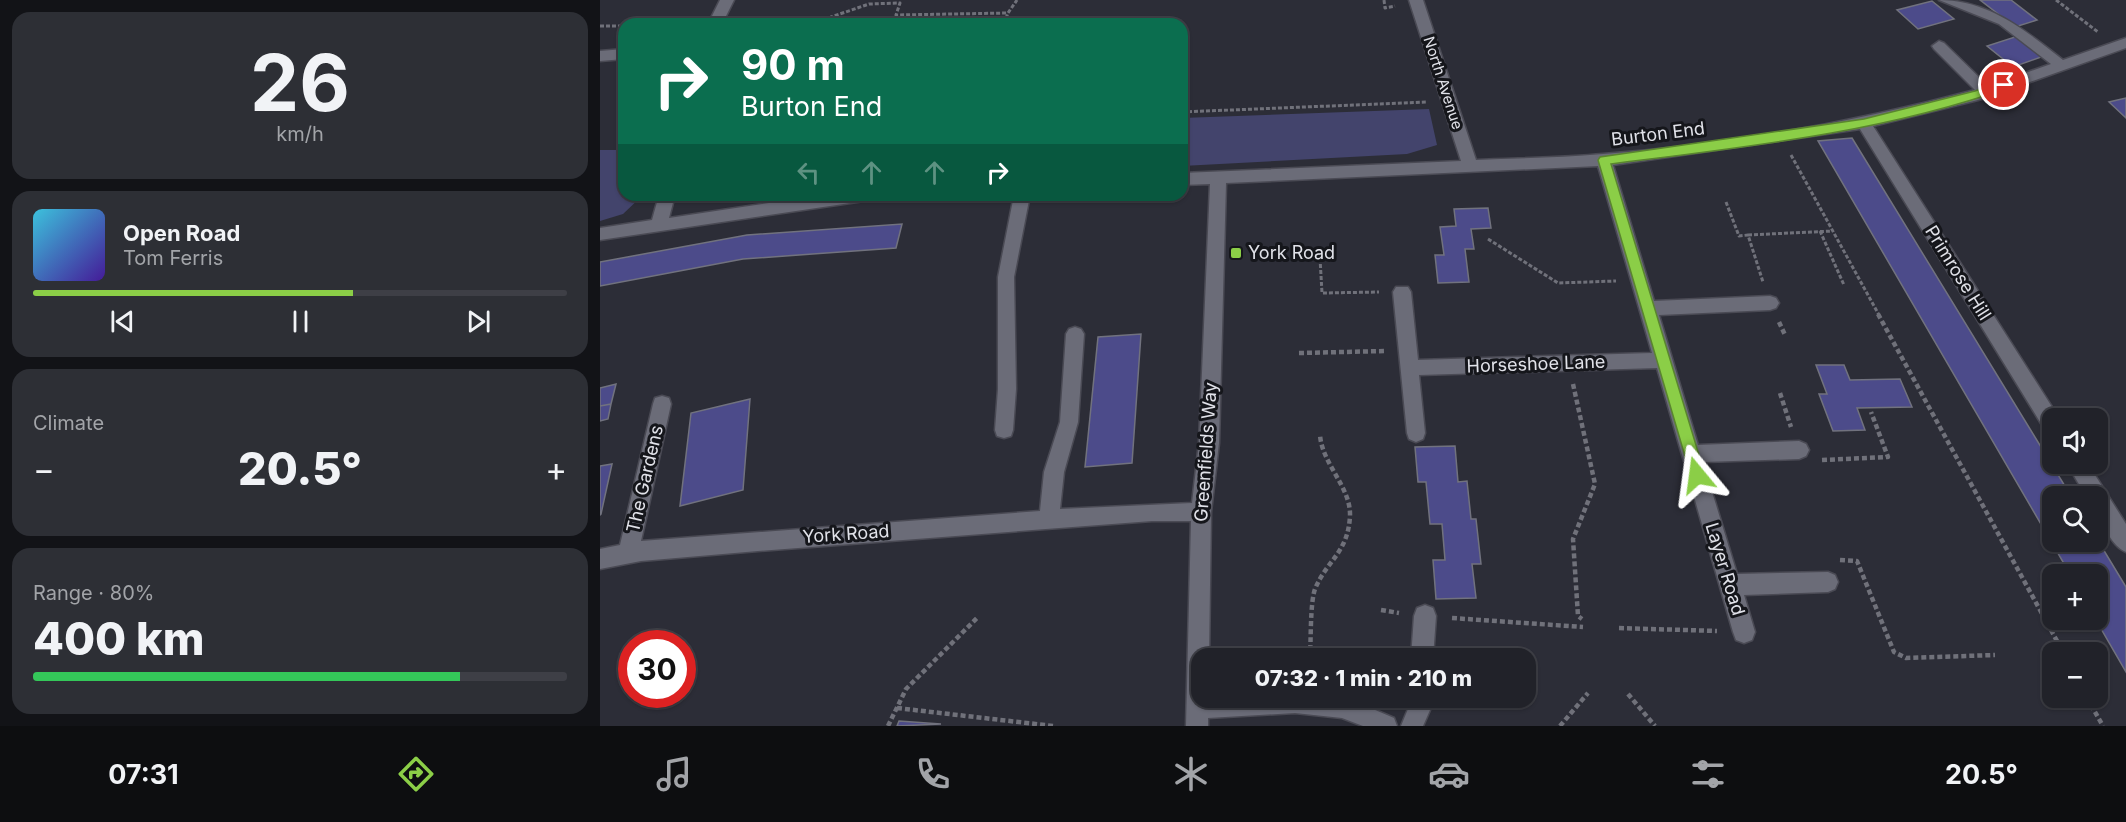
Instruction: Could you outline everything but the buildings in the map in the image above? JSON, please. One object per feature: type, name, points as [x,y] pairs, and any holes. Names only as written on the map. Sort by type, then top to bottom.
[{"type":"street","points":[[718,18],[728,0]]},
{"type":"street","name":"North Avenue","points":[[1416,0],[1470,166]]},
{"type":"street","points":[[1946,0],[2004,21],[2061,65]]},
{"type":"street","name":"Burton End","points":[[1188,179],[1604,160],[1780,136],[1864,123],[1985,92],[2121,44]]},
{"type":"street","points":[[1939,46],[1985,92]]},
{"type":"street","points":[[600,56],[618,54]]},
{"type":"street","name":"Primrose Hill","points":[[1864,123],[2042,408]]},
{"type":"street","name":"Layer Road","points":[[1604,160],[1744,632]]},
{"type":"street","name":"Greenfields Way","points":[[1198,717],[1201,512],[1209,443],[1218,177]]},
{"type":"street","points":[[659,224],[665,201]]},
{"type":"street","points":[[600,234],[822,201]]},
{"type":"street","points":[[1004,430],[1007,389],[1006,277],[1021,201]]},
{"type":"street","points":[[1402,292],[1416,433]]},
{"type":"street","points":[[1647,308],[1770,303]]},
{"type":"street","points":[[1049,520],[1054,472],[1070,422],[1075,334]]},
{"type":"street","name":"Horseshoe Lane","points":[[1408,359],[1568,363],[1663,360]]},
{"type":"street","name":"The Gardens","points":[[628,554],[662,404]]},
{"type":"street","points":[[1691,454],[1799,450]]},
{"type":"street","points":[[2083,474],[2126,542]]},
{"type":"street","name":"York Road","points":[[600,559],[758,541],[1152,512],[1201,512]]},
{"type":"street","points":[[1730,585],[1828,582]]},
{"type":"street","points":[[1423,648],[1425,616]]},
{"type":"street","points":[[1198,717],[1308,701],[1353,708],[1386,726]]},
{"type":"street","points":[[1412,726],[1419,708]]},
{"type":"path","points":[[1006,18],[1017,0]]},
{"type":"path","points":[[2056,0],[2121,44]]},
{"type":"path","points":[[830,18],[869,4],[900,3],[896,15],[1008,13]]},
{"type":"path","points":[[600,26],[618,26]]},
{"type":"path","points":[[1188,112],[1449,102]]},
{"type":"path","points":[[1780,136],[2058,642]]},
{"type":"path","points":[[1726,202],[1739,236],[1833,231]]},
{"type":"path","points":[[1820,231],[1844,285]]},
{"type":"path","points":[[1748,235],[1770,303],[1785,335]]},
{"type":"path","points":[[1488,239],[1558,283],[1639,279]]},
{"type":"path","points":[[1320,258],[1322,293],[1402,292]]},
{"type":"path","points":[[1299,353],[1408,359]]},
{"type":"path","points":[[1568,363],[1595,484],[1573,539],[1578,616],[1582,619]]},
{"type":"path","points":[[1780,393],[1802,461],[1888,457],[1872,412]]},
{"type":"path","points":[[1311,648],[1315,590],[1345,544],[1350,514],[1346,497],[1321,449],[1320,435]]},
{"type":"path","points":[[1835,560],[1857,561],[1894,652],[1906,658],[1995,655]]},
{"type":"path","points":[[1381,610],[1425,616],[1583,627]]},
{"type":"path","points":[[888,726],[906,690],[978,617]]},
{"type":"path","points":[[1619,628],[1744,632]]},
{"type":"path","points":[[1560,726],[1588,693]]},
{"type":"path","points":[[1628,694],[1655,726]]},
{"type":"path","points":[[897,708],[1053,726]]},
{"type":"path","points":[[2093,708],[2103,726]]},
{"type":"shaded area","points":[[1429,109],[1437,145],[1407,154],[1188,166],[1188,118]]},
{"type":"shaded area","points":[[600,150],[618,150],[618,201],[637,201],[623,214],[600,221]]},
{"type":"place","name":"York Road","points":[[1236,253]]},
{"type":"route","points":[[1697,475],[1604,160],[1711,147],[1864,123],[2004,85]]}]
